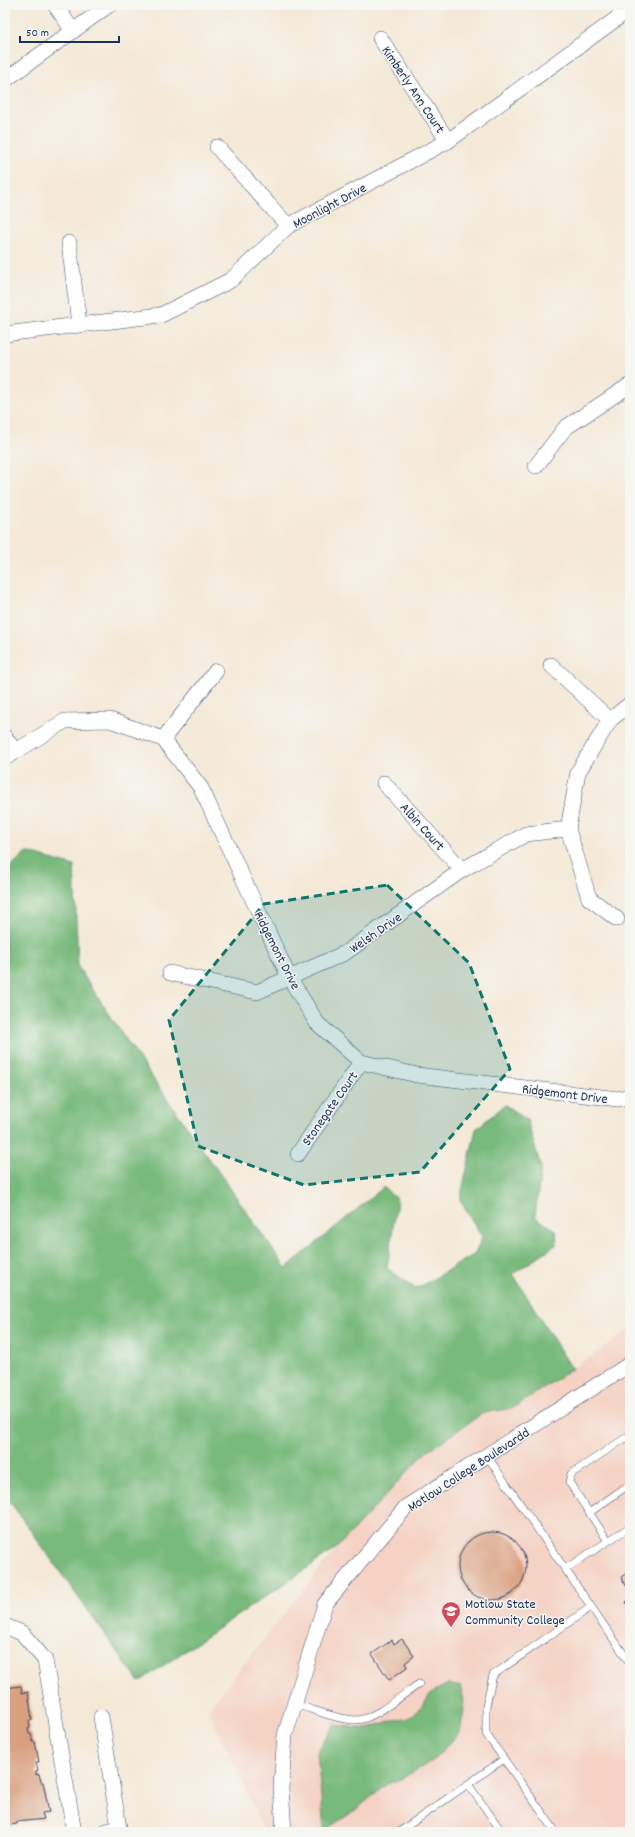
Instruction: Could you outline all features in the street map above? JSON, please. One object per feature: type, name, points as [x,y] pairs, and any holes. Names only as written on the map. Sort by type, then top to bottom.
[{"type":"street","points":[[55,5],[73,31]]},
{"type":"street","points":[[5,80],[109,5]]},
{"type":"street","name":"Moonlight Drive","points":[[5,334],[161,315],[231,280],[288,226],[448,141],[630,9]]},
{"type":"street","name":"Kimberly Ann Court","points":[[380,38],[448,141]]},
{"type":"street","points":[[217,146],[288,226]]},
{"type":"street","points":[[69,243],[79,324]]},
{"type":"street","points":[[536,466],[565,428],[630,385]]},
{"type":"street","points":[[551,665],[610,720]]},
{"type":"street","points":[[5,737],[10,755],[65,721],[110,720],[163,739],[216,671]]},
{"type":"street","points":[[617,919],[588,898],[568,829],[578,772],[610,720],[630,704]]},
{"type":"street","name":"Ridgemont Drive","points":[[163,739],[200,788],[289,977],[318,1022],[361,1062],[417,1075],[618,1099],[630,1096]]},
{"type":"street","name":"Albin Court","points":[[384,783],[462,870]]},
{"type":"street","name":"Welsh Drive","points":[[170,973],[257,992],[345,953],[462,870],[526,834],[568,829]]},
{"type":"street","name":"Stonegate Court","points":[[298,1154],[361,1062]]},
{"type":"street","name":"Motlow College Boulevardd","points":[[284,1832],[282,1780],[286,1735],[294,1704],[326,1604],[406,1507],[630,1364]]},
{"type":"street","points":[[5,1626],[22,1633],[45,1660],[74,1832]]},
{"type":"street","points":[[101,1717],[120,1830],[104,1832]]},
{"type":"lane","points":[[608,1541],[569,1482],[571,1474],[630,1435]]},
{"type":"lane","points":[[487,1456],[630,1663]]},
{"type":"lane","points":[[589,1513],[630,1484]]},
{"type":"lane","points":[[565,1569],[630,1527]]},
{"type":"lane","points":[[556,1832],[486,1734],[486,1706],[493,1675],[591,1607]]},
{"type":"lane","points":[[294,1704],[346,1719],[359,1720],[371,1716],[419,1684]]},
{"type":"lane","points":[[399,1832],[504,1759]]},
{"type":"lane","points":[[468,1784],[502,1832]]},
{"type":"highlighted area","points":[[387,885],[469,963],[510,1069],[420,1172],[304,1185],[198,1146],[169,1020],[264,904]]},
{"type":"shaded area","name":"Motlow State Community College","points":[[630,1330],[630,1832],[265,1832],[208,1709],[337,1548],[426,1452],[483,1413],[513,1408]]},
{"type":"green space","points":[[26,852],[74,866],[78,967],[135,1053],[286,1268],[384,1187],[397,1200],[387,1268],[416,1289],[475,1254],[482,1237],[460,1200],[476,1129],[505,1105],[527,1120],[541,1167],[535,1217],[556,1230],[557,1244],[513,1274],[572,1369],[513,1408],[483,1413],[426,1452],[337,1548],[139,1682],[5,1495],[5,872]]},
{"type":"green space","points":[[448,1684],[461,1687],[464,1711],[460,1732],[434,1760],[403,1778],[387,1784],[354,1811],[324,1831],[317,1752],[334,1725],[366,1729],[392,1720],[407,1719],[423,1706],[431,1693]]},
{"type":"building","points":[[492,1532],[505,1535],[516,1542],[523,1553],[526,1566],[523,1579],[516,1590],[505,1597],[492,1600],[479,1597],[468,1590],[461,1579],[458,1566],[461,1553],[468,1542],[479,1535]]},
{"type":"building","points":[[630,1571],[630,1592],[621,1577]]},
{"type":"building","points":[[630,1599],[630,1608],[626,1602]]},
{"type":"building","points":[[402,1639],[414,1656],[405,1663],[407,1667],[389,1680],[372,1654],[392,1640],[394,1644]]},
{"type":"building","points":[[21,1686],[22,1693],[28,1692],[32,1720],[29,1721],[30,1728],[28,1729],[33,1742],[35,1742],[39,1762],[36,1762],[38,1770],[36,1771],[36,1775],[39,1774],[41,1782],[43,1782],[49,1812],[42,1813],[44,1819],[17,1822],[17,1824],[7,1825],[5,1817],[5,1688]]},
{"type":"place","name":"Motlow State Community College","points":[[451,1628]]}]
